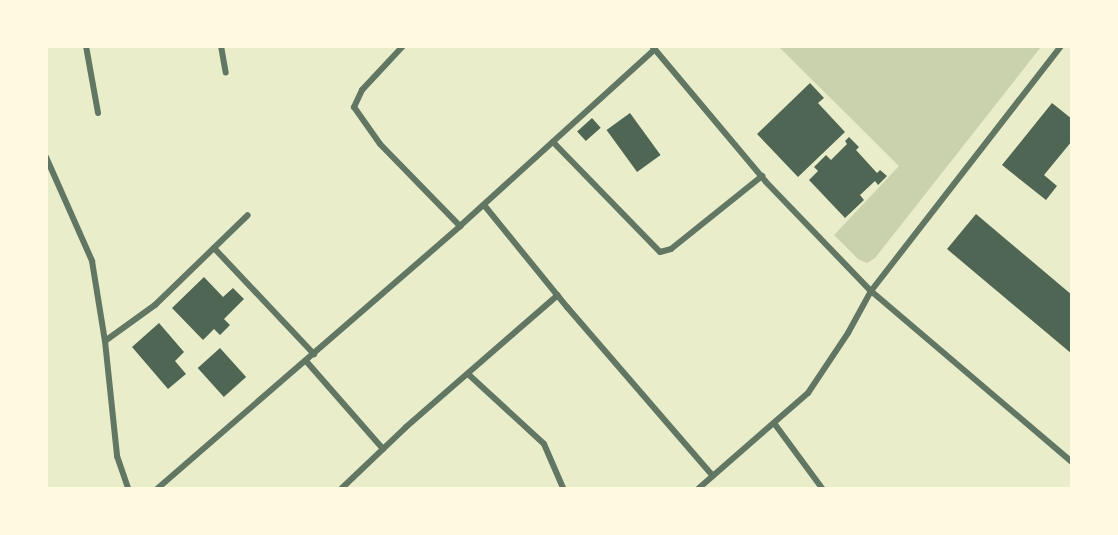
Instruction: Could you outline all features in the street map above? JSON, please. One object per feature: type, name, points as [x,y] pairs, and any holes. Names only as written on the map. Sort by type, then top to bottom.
[{"type":"street","points":[[86,46],[98,113]]},
{"type":"street","points":[[220,46],[226,73]]},
{"type":"street","points":[[403,46],[362,90],[354,107],[380,144],[460,226]]},
{"type":"street","points":[[699,489],[808,393],[848,333],[871,291],[1060,46]]},
{"type":"street","points":[[158,489],[484,205],[653,48],[762,176],[871,291],[1071,462]]},
{"type":"street","points":[[553,142],[660,252],[671,249],[762,176]]},
{"type":"street","points":[[46,157],[92,261],[105,341],[117,456],[128,489]]},
{"type":"street","points":[[484,205],[713,476]]},
{"type":"street","points":[[105,341],[155,305],[248,215]]},
{"type":"street","points":[[214,248],[314,354]]},
{"type":"street","points":[[354,489],[345,486],[383,449],[558,295]]},
{"type":"street","points":[[306,361],[383,449]]},
{"type":"street","points":[[468,374],[544,444],[563,489]]},
{"type":"street","points":[[774,423],[822,489]]},
{"type":"green space","points":[[779,47],[1041,47],[875,258],[867,263],[858,259],[834,235],[899,166]]},
{"type":"building","points":[[810,83],[824,98],[818,103],[845,132],[798,177],[757,134]]},
{"type":"building","points":[[1052,103],[1072,119],[1072,141],[1044,175],[1057,186],[1046,200],[1002,165]]},
{"type":"building","points":[[630,113],[661,155],[637,172],[607,130]]},
{"type":"building","points":[[592,118],[601,128],[586,141],[577,131]]},
{"type":"building","points":[[849,137],[859,147],[856,150],[877,173],[880,170],[887,176],[878,185],[875,181],[860,195],[864,200],[845,218],[809,180],[818,171],[814,167],[826,155],[831,160],[847,144],[845,141]]},
{"type":"building","points":[[976,214],[1072,295],[1072,354],[947,249]]},
{"type":"building","points":[[204,277],[223,297],[233,288],[244,299],[224,319],[230,325],[220,335],[214,329],[203,340],[172,308]]},
{"type":"building","points":[[159,323],[184,352],[175,361],[186,374],[168,389],[132,347]]},
{"type":"building","points":[[220,348],[246,377],[224,397],[198,368]]}]
